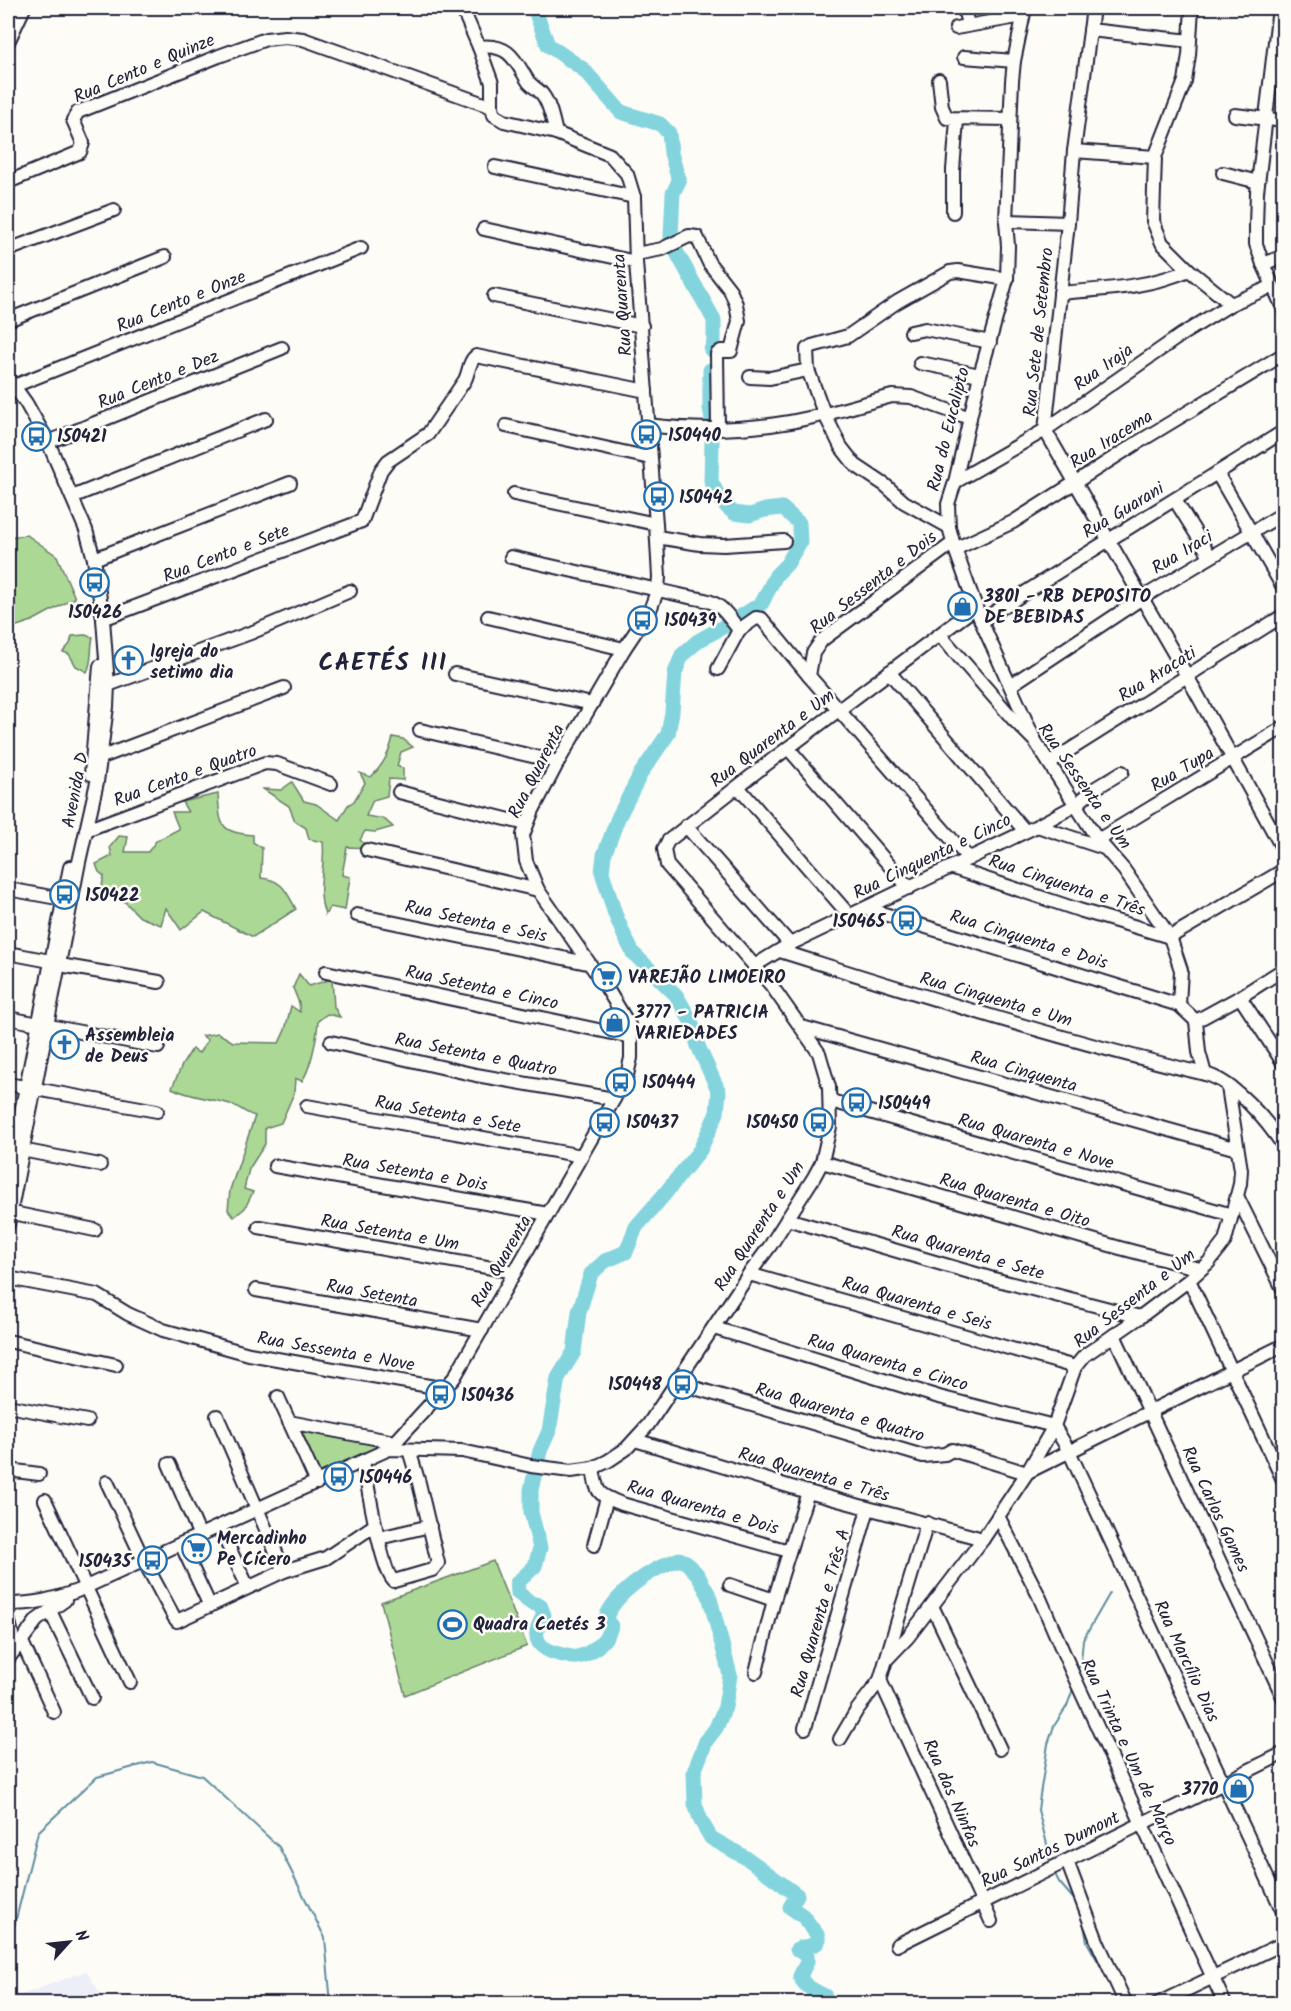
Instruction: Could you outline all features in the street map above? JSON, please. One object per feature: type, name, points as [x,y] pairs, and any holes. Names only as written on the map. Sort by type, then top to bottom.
[{"type":"street","points":[[8,42],[24,8]]},
{"type":"street","points":[[462,8],[492,83],[494,116],[498,119],[555,133],[543,96],[529,83],[514,57],[492,46],[479,47]]},
{"type":"street","points":[[964,8],[962,26],[1024,12]]},
{"type":"street","name":"Rua Sete de Setembro","points":[[1093,8],[1074,152],[1045,430],[1187,676],[1284,851]]},
{"type":"street","points":[[1192,8],[1185,81],[1155,157],[1153,221],[1162,243],[1189,270],[1231,304]]},
{"type":"street","points":[[1279,8],[1258,182],[1256,244],[1284,310]]},
{"type":"street","name":"Rua do Eucalipto","points":[[1024,12],[1014,61],[1010,119],[1006,221],[1007,279],[948,504],[949,527],[954,546],[981,621],[1035,741]]},
{"type":"street","points":[[1090,30],[1190,41]]},
{"type":"street","name":"Rua Cento e Quinze","points":[[8,182],[80,152],[83,143],[73,120],[75,114],[157,80],[248,46],[277,38],[295,37],[492,107]]},
{"type":"street","points":[[964,57],[1014,61]]},
{"type":"street","points":[[939,80],[942,107],[945,115],[951,120],[1010,119]]},
{"type":"street","points":[[1235,115],[1284,121]]},
{"type":"street","points":[[953,212],[953,170],[957,120]]},
{"type":"street","name":"Rua Quarenta","points":[[8,1604],[30,1604],[54,1599],[81,1589],[398,1448],[454,1378],[627,1075],[631,1058],[631,1037],[628,1025],[620,1008],[538,890],[526,861],[523,835],[526,824],[558,762],[624,649],[650,610],[658,589],[659,577],[636,258],[634,196],[627,174],[610,155],[555,133]]},
{"type":"street","points":[[1074,152],[1155,157]]},
{"type":"street","points":[[495,167],[634,196]]},
{"type":"street","points":[[1223,173],[1258,182]]},
{"type":"street","points":[[8,250],[114,210]]},
{"type":"street","points":[[1006,221],[1068,223]]},
{"type":"street","points":[[484,229],[636,258],[689,236],[697,237],[715,272],[733,295],[739,321],[732,349],[717,354],[718,429]]},
{"type":"street","name":"Rua Cento e Onze","points":[[10,384],[361,248]]},
{"type":"street","points":[[1263,264],[1284,256]]},
{"type":"street","points":[[8,320],[165,257]]},
{"type":"street","points":[[1060,293],[1142,285],[1170,279],[1189,270]]},
{"type":"street","points":[[949,527],[929,518],[904,502],[885,485],[855,465],[841,447],[824,413],[808,370],[808,347],[848,336],[897,302],[942,275],[958,272],[1007,279]]},
{"type":"street","name":"Rua Iraja","points":[[955,482],[1045,430],[1180,334],[1231,304],[1273,285]]},
{"type":"street","points":[[494,296],[642,326]]},
{"type":"street","points":[[911,332],[925,329],[990,342]]},
{"type":"street","name":"Rua Cento e Dez","points":[[48,442],[282,348]]},
{"type":"street","name":"Rua Iracema","points":[[954,546],[1013,522],[1284,354]]},
{"type":"street","name":"Rua Cento e Sete","points":[[103,619],[362,521],[381,470],[388,460],[429,434],[465,380],[470,370],[471,360],[476,356],[646,391]]},
{"type":"street","points":[[920,363],[980,375]]},
{"type":"street","points":[[750,377],[770,378],[808,370]]},
{"type":"street","name":"Avenida D","points":[[10,384],[37,421],[48,442],[86,530],[94,559],[103,619],[108,707],[102,757],[86,830],[67,900]]},
{"type":"street","name":"Avenida D","points":[[8,1177],[30,1089],[92,772],[101,655],[96,603],[85,554],[69,504],[41,436],[10,384]]},
{"type":"street","points":[[648,425],[681,429],[718,429],[790,422],[892,396],[904,396],[970,418]]},
{"type":"street","points":[[72,497],[266,419]]},
{"type":"street","points":[[506,426],[650,458]]},
{"type":"street","name":"Rua Guarani","points":[[981,621],[1284,431]]},
{"type":"street","points":[[1217,473],[1284,590]]},
{"type":"street","points":[[94,559],[290,483]]},
{"type":"street","points":[[514,494],[656,524]]},
{"type":"street","points":[[1175,500],[1210,556]]},
{"type":"street","name":"Rua Iraci","points":[[1011,685],[1142,598],[1284,513]]},
{"type":"street","points":[[657,537],[700,544],[724,545],[784,541]]},
{"type":"street","name":"Rua Sessenta e Dois","points":[[809,676],[813,653],[822,640],[954,546]]},
{"type":"street","points":[[511,557],[710,600],[722,609],[739,630]]},
{"type":"street","points":[[108,685],[253,632],[350,591]]},
{"type":"street","name":"Rua Quarenta e Um","points":[[290,1422],[398,1448],[462,1451],[552,1470],[571,1471],[593,1468],[608,1461],[626,1449],[648,1425],[814,1177],[822,1162],[830,1127],[831,1101],[825,1068],[819,1053],[802,1027],[771,985],[667,865],[664,849],[668,841],[686,826],[976,607]]},
{"type":"street","name":"Rua Aracati","points":[[1049,763],[1284,615]]},
{"type":"street","points":[[488,617],[624,649]]},
{"type":"street","points":[[718,669],[739,630],[756,618],[762,619],[838,710],[969,859]]},
{"type":"street","name":"Rua Sessenta e Um","points":[[940,635],[1035,741],[1101,844],[1124,870],[1170,937],[1181,970],[1179,1005]]},
{"type":"street","points":[[889,672],[1025,831]]},
{"type":"street","points":[[455,674],[592,704]]},
{"type":"street","points":[[102,757],[284,688]]},
{"type":"street","name":"Rua Tupa","points":[[1101,844],[1284,727]]},
{"type":"street","points":[[420,730],[558,762]]},
{"type":"street","points":[[788,748],[909,888]]},
{"type":"street","name":"Rua Cento e Quatro","points":[[86,830],[265,763],[277,764],[330,784]]},
{"type":"street","name":"Rua Cinquenta e Cinco","points":[[754,966],[785,948],[1037,826],[1076,805],[1094,789],[1122,772]]},
{"type":"street","points":[[738,787],[850,916]]},
{"type":"street","points":[[399,792],[526,824]]},
{"type":"street","points":[[686,826],[785,948]]},
{"type":"street","points":[[1037,826],[1101,844]]},
{"type":"street","points":[[367,850],[538,890]]},
{"type":"street","name":"Rua Cinquenta e Três","points":[[953,868],[1079,910],[1170,937]]},
{"type":"street","points":[[1170,937],[1284,870]]},
{"type":"street","points":[[8,889],[67,900]]},
{"type":"street","name":"Rua Cinquenta e Dois","points":[[868,909],[1179,1005]]},
{"type":"street","name":"Rua Setenta e Seis","points":[[357,915],[587,963]]},
{"type":"street","name":"Rua Cinquenta e Um","points":[[785,948],[961,1008],[1149,1061],[1205,1074]]},
{"type":"street","points":[[8,953],[159,982]]},
{"type":"street","points":[[1196,1021],[1284,969]]},
{"type":"street","name":"Rua Setenta e Cinco","points":[[326,972],[631,1037]]},
{"type":"street","points":[[1240,997],[1284,1064]]},
{"type":"street","points":[[1179,1005],[1196,1021],[1199,1052],[1205,1074],[1215,1077],[1262,1117],[1284,1147]]},
{"type":"street","points":[[8,1018],[158,1047]]},
{"type":"street","name":"Rua Cinquenta","points":[[802,1027],[1237,1149]]},
{"type":"street","name":"Rua Setenta e Quatro","points":[[331,1042],[476,1076],[614,1099]]},
{"type":"street","points":[[8,1084],[157,1111]]},
{"type":"street","name":"Rua Sessenta e Um","points":[[840,1739],[857,1710],[880,1680],[886,1660],[908,1637],[983,1539],[1027,1473],[1054,1426],[1075,1367],[1085,1355],[1189,1280],[1209,1263],[1225,1241],[1237,1196],[1241,1170],[1228,1087]]},
{"type":"street","name":"Rua Quarenta e Nove","points":[[831,1101],[1232,1215]]},
{"type":"street","name":"Rua Setenta e Sete","points":[[307,1107],[582,1156]]},
{"type":"street","points":[[14,1148],[100,1165]]},
{"type":"street","name":"Avenida D","points":[[8,1217],[14,1148]]},
{"type":"street","name":"Rua Quarenta e Oito","points":[[822,1162],[1200,1269]]},
{"type":"street","name":"Rua Setenta e Dois","points":[[275,1166],[548,1214]]},
{"type":"street","points":[[1237,1196],[1284,1291]]},
{"type":"street","points":[[8,1217],[95,1230]]},
{"type":"street","name":"Rua Quarenta e Sete","points":[[787,1219],[990,1278],[1140,1317]]},
{"type":"street","name":"Rua Setenta e Um","points":[[259,1227],[515,1272]]},
{"type":"street","name":"Rua Quarenta e Seis","points":[[749,1274],[1075,1367]]},
{"type":"street","name":"Rua Sessenta e Nove","points":[[8,1278],[98,1295],[145,1322],[180,1335],[249,1353],[446,1389]]},
{"type":"street","points":[[1189,1280],[1284,1482]]},
{"type":"street","name":"Rua Setenta","points":[[256,1290],[482,1330]]},
{"type":"street","name":"Rua Quarenta e Cinco","points":[[714,1328],[939,1397],[1054,1426]]},
{"type":"street","name":"Rua Carlos Gomes","points":[[1114,1335],[1284,1699]]},
{"type":"street","points":[[8,1341],[116,1365]]},
{"type":"street","points":[[1027,1473],[1284,1345]]},
{"type":"street","name":"Rua Quarenta e Quatro","points":[[678,1383],[922,1456],[945,1454],[952,1450],[1027,1473]]},
{"type":"street","points":[[278,1397],[317,1483]]},
{"type":"street","points":[[8,1406],[87,1421]]},
{"type":"street","points":[[217,1416],[284,1571]]},
{"type":"street","name":"Rua Marcílio Dias","points":[[1054,1426],[1069,1451],[1284,1914]]},
{"type":"street","name":"Rua Quarenta e Três","points":[[635,1440],[808,1492],[983,1539]]},
{"type":"street","points":[[363,1462],[389,1577],[394,1581],[436,1569],[438,1563],[429,1526],[398,1448]]},
{"type":"street","points":[[169,1464],[200,1536]]},
{"type":"street","name":"Rua Quarenta e Dois","points":[[593,1468],[596,1486],[600,1493],[622,1504],[789,1551]]},
{"type":"street","points":[[8,1470],[39,1474]]},
{"type":"street","points":[[107,1482],[144,1561],[175,1620],[180,1621],[248,1587],[284,1571],[326,1558],[377,1532],[429,1526]]},
{"type":"street","points":[[756,1672],[774,1599],[808,1492]]},
{"type":"street","points":[[594,1545],[608,1498]]},
{"type":"street","points":[[45,1500],[81,1589],[130,1682]]},
{"type":"street","name":"Rua Quarenta e Três A","points":[[805,1728],[868,1509]]},
{"type":"street","name":"Rua Trinta e Um de Março","points":[[998,1516],[1040,1596],[1071,1670],[1080,1685],[1225,2004]]},
{"type":"street","points":[[886,1660],[927,1523]]},
{"type":"street","points":[[219,1527],[248,1587]]},
{"type":"street","points":[[181,1544],[210,1606]]},
{"type":"street","points":[[730,1585],[774,1599]]},
{"type":"street","name":"Rua Quarenta","points":[[8,1659],[37,1620],[81,1589]]},
{"type":"street","points":[[932,1606],[1000,1749]]},
{"type":"street","points":[[50,1611],[92,1698]]},
{"type":"street","name":"Rua Quarenta","points":[[8,1618],[12,1644],[8,1659]]},
{"type":"street","points":[[22,1642],[54,1712]]},
{"type":"street","name":"Rua das Ninfas","points":[[880,1680],[991,1921]]},
{"type":"street","name":"Rua Santos Dumont","points":[[897,1946],[1284,1754]]},
{"type":"street","points":[[1060,1865],[1126,2004]]},
{"type":"street","points":[[1157,2004],[1284,1943]]},
{"type":"shaded area","points":[[86,1971],[106,2003],[8,2003],[8,2000]]},
{"type":"green space","points":[[27,535],[57,556],[75,598],[32,621],[8,629],[8,537]]},
{"type":"green space","points":[[72,636],[93,637],[87,672],[76,666],[69,654],[63,652],[70,644]]},
{"type":"green space","points":[[393,737],[403,739],[413,747],[401,752],[397,766],[403,768],[403,780],[389,779],[387,796],[373,800],[366,816],[384,819],[393,827],[375,832],[365,831],[360,840],[369,848],[347,847],[342,875],[350,877],[345,910],[330,907],[325,915],[321,895],[323,842],[309,839],[306,828],[295,821],[289,806],[263,789],[281,790],[292,782],[304,801],[316,804],[339,820],[365,783],[360,773],[371,777],[375,773],[390,749]]},
{"type":"green space","points":[[218,794],[221,820],[224,825],[233,832],[253,835],[253,842],[262,848],[261,878],[279,884],[296,909],[253,937],[204,912],[181,930],[166,908],[161,925],[140,917],[125,902],[109,895],[102,886],[104,876],[99,872],[96,864],[112,856],[110,847],[119,836],[128,837],[125,852],[148,852],[156,841],[179,829],[172,812],[188,812],[182,802]]},
{"type":"green space","points":[[299,974],[309,986],[332,979],[334,1007],[340,1017],[327,1014],[318,1021],[308,1069],[302,1081],[295,1078],[294,1093],[281,1123],[265,1128],[265,1144],[249,1169],[244,1189],[253,1192],[245,1208],[234,1217],[228,1210],[230,1190],[255,1116],[233,1105],[172,1088],[192,1049],[199,1053],[208,1040],[202,1036],[218,1033],[233,1042],[279,1043],[291,1006],[300,1012],[293,988]]},
{"type":"green space","points":[[299,1431],[385,1444],[322,1479]]},
{"type":"green space","name":"Quadra Caetés 3","points":[[493,1561],[527,1646],[405,1695],[381,1602]]},
{"type":"waterway","points":[[534,8],[548,45],[583,69],[621,112],[660,124],[669,133],[671,153],[679,181],[673,193],[671,236]]},
{"type":"waterway","points":[[677,253],[714,320],[714,341],[711,350]]},
{"type":"waterway","points":[[710,370],[710,408],[713,426]]},
{"type":"waterway","points":[[712,442],[711,481],[720,499],[728,508],[734,513],[750,515],[782,508],[799,523],[800,542],[787,564],[776,575],[762,603],[735,620]]},
{"type":"waterway","points":[[730,623],[698,641],[682,655],[675,673],[668,734],[641,773],[618,818],[604,855],[602,872],[615,914],[633,953],[676,995],[691,1021],[698,1046],[719,1092],[717,1113],[700,1150],[636,1227],[626,1252],[605,1261],[591,1274],[579,1312],[574,1352],[558,1378],[549,1431],[540,1451],[531,1490],[531,1512],[540,1548],[535,1566],[517,1583],[518,1593],[531,1603],[540,1605],[544,1615],[537,1630],[542,1646],[554,1653],[575,1657],[588,1653],[603,1641],[611,1626],[605,1619],[610,1609],[626,1591],[646,1575],[679,1559],[686,1562],[697,1574],[709,1595],[730,1675],[725,1707],[716,1728],[706,1741],[694,1772],[695,1804],[701,1821],[711,1838],[748,1859],[797,1895],[790,1907],[803,1916],[818,1936],[818,1942],[815,1944],[797,1949],[807,1956],[807,1962],[800,1976],[807,1986],[825,1996],[827,2004]]},
{"type":"waterway","points":[[1077,1672],[1081,1661],[1083,1640],[1110,1593]]},
{"type":"waterway","points":[[1051,1863],[1046,1851],[1047,1844],[1038,1810],[1048,1744],[1054,1726],[1067,1706],[1074,1686]]},
{"type":"waterway","points":[[8,1942],[13,1931],[38,1832],[97,1777],[152,1762],[202,1776],[279,1847],[325,1938],[331,2004]]},
{"type":"waterway","points":[[1054,1872],[1059,1882],[1077,1903]]},
{"type":"waterway","points":[[1083,1920],[1087,1942],[1107,1977]]},
{"type":"place","name":"150440","points":[[647,435]]},
{"type":"place","name":"150421","points":[[36,436]]},
{"type":"place","name":"150442","points":[[658,497]]},
{"type":"place","name":"150426","points":[[95,583]]},
{"type":"place","name":"3801 - RB DEPOSITO DE BEBIDAS","points":[[963,606]]},
{"type":"place","name":"150439","points":[[643,620]]},
{"type":"place","name":"Igreja do setimo dia","points":[[129,661]]},
{"type":"place","name":"150422","points":[[64,895]]},
{"type":"place","name":"150465","points":[[906,921]]},
{"type":"place","name":"VAREJÃO LIMOEIRO","points":[[607,977]]},
{"type":"place","name":"3777 - PATRICIA VARIEDADES","points":[[614,1022]]},
{"type":"place","name":"Assembleia de Deus","points":[[64,1045]]},
{"type":"place","name":"150444","points":[[621,1082]]},
{"type":"place","name":"150449","points":[[857,1103]]},
{"type":"place","name":"150437","points":[[605,1122]]},
{"type":"place","name":"150450","points":[[819,1122]]},
{"type":"place","name":"150448","points":[[683,1384]]},
{"type":"place","name":"150436","points":[[440,1395]]},
{"type":"place","name":"150446","points":[[338,1477]]},
{"type":"place","name":"Mercadinho Pe Cícero","points":[[196,1548]]},
{"type":"place","name":"150435","points":[[152,1561]]},
{"type":"place","name":"Quadra Caetés 3","points":[[452,1624]]},
{"type":"place","name":"3770","points":[[1239,1789]]},
{"type":"district","name":"CAETÉS III","points":[[383,662]]}]
